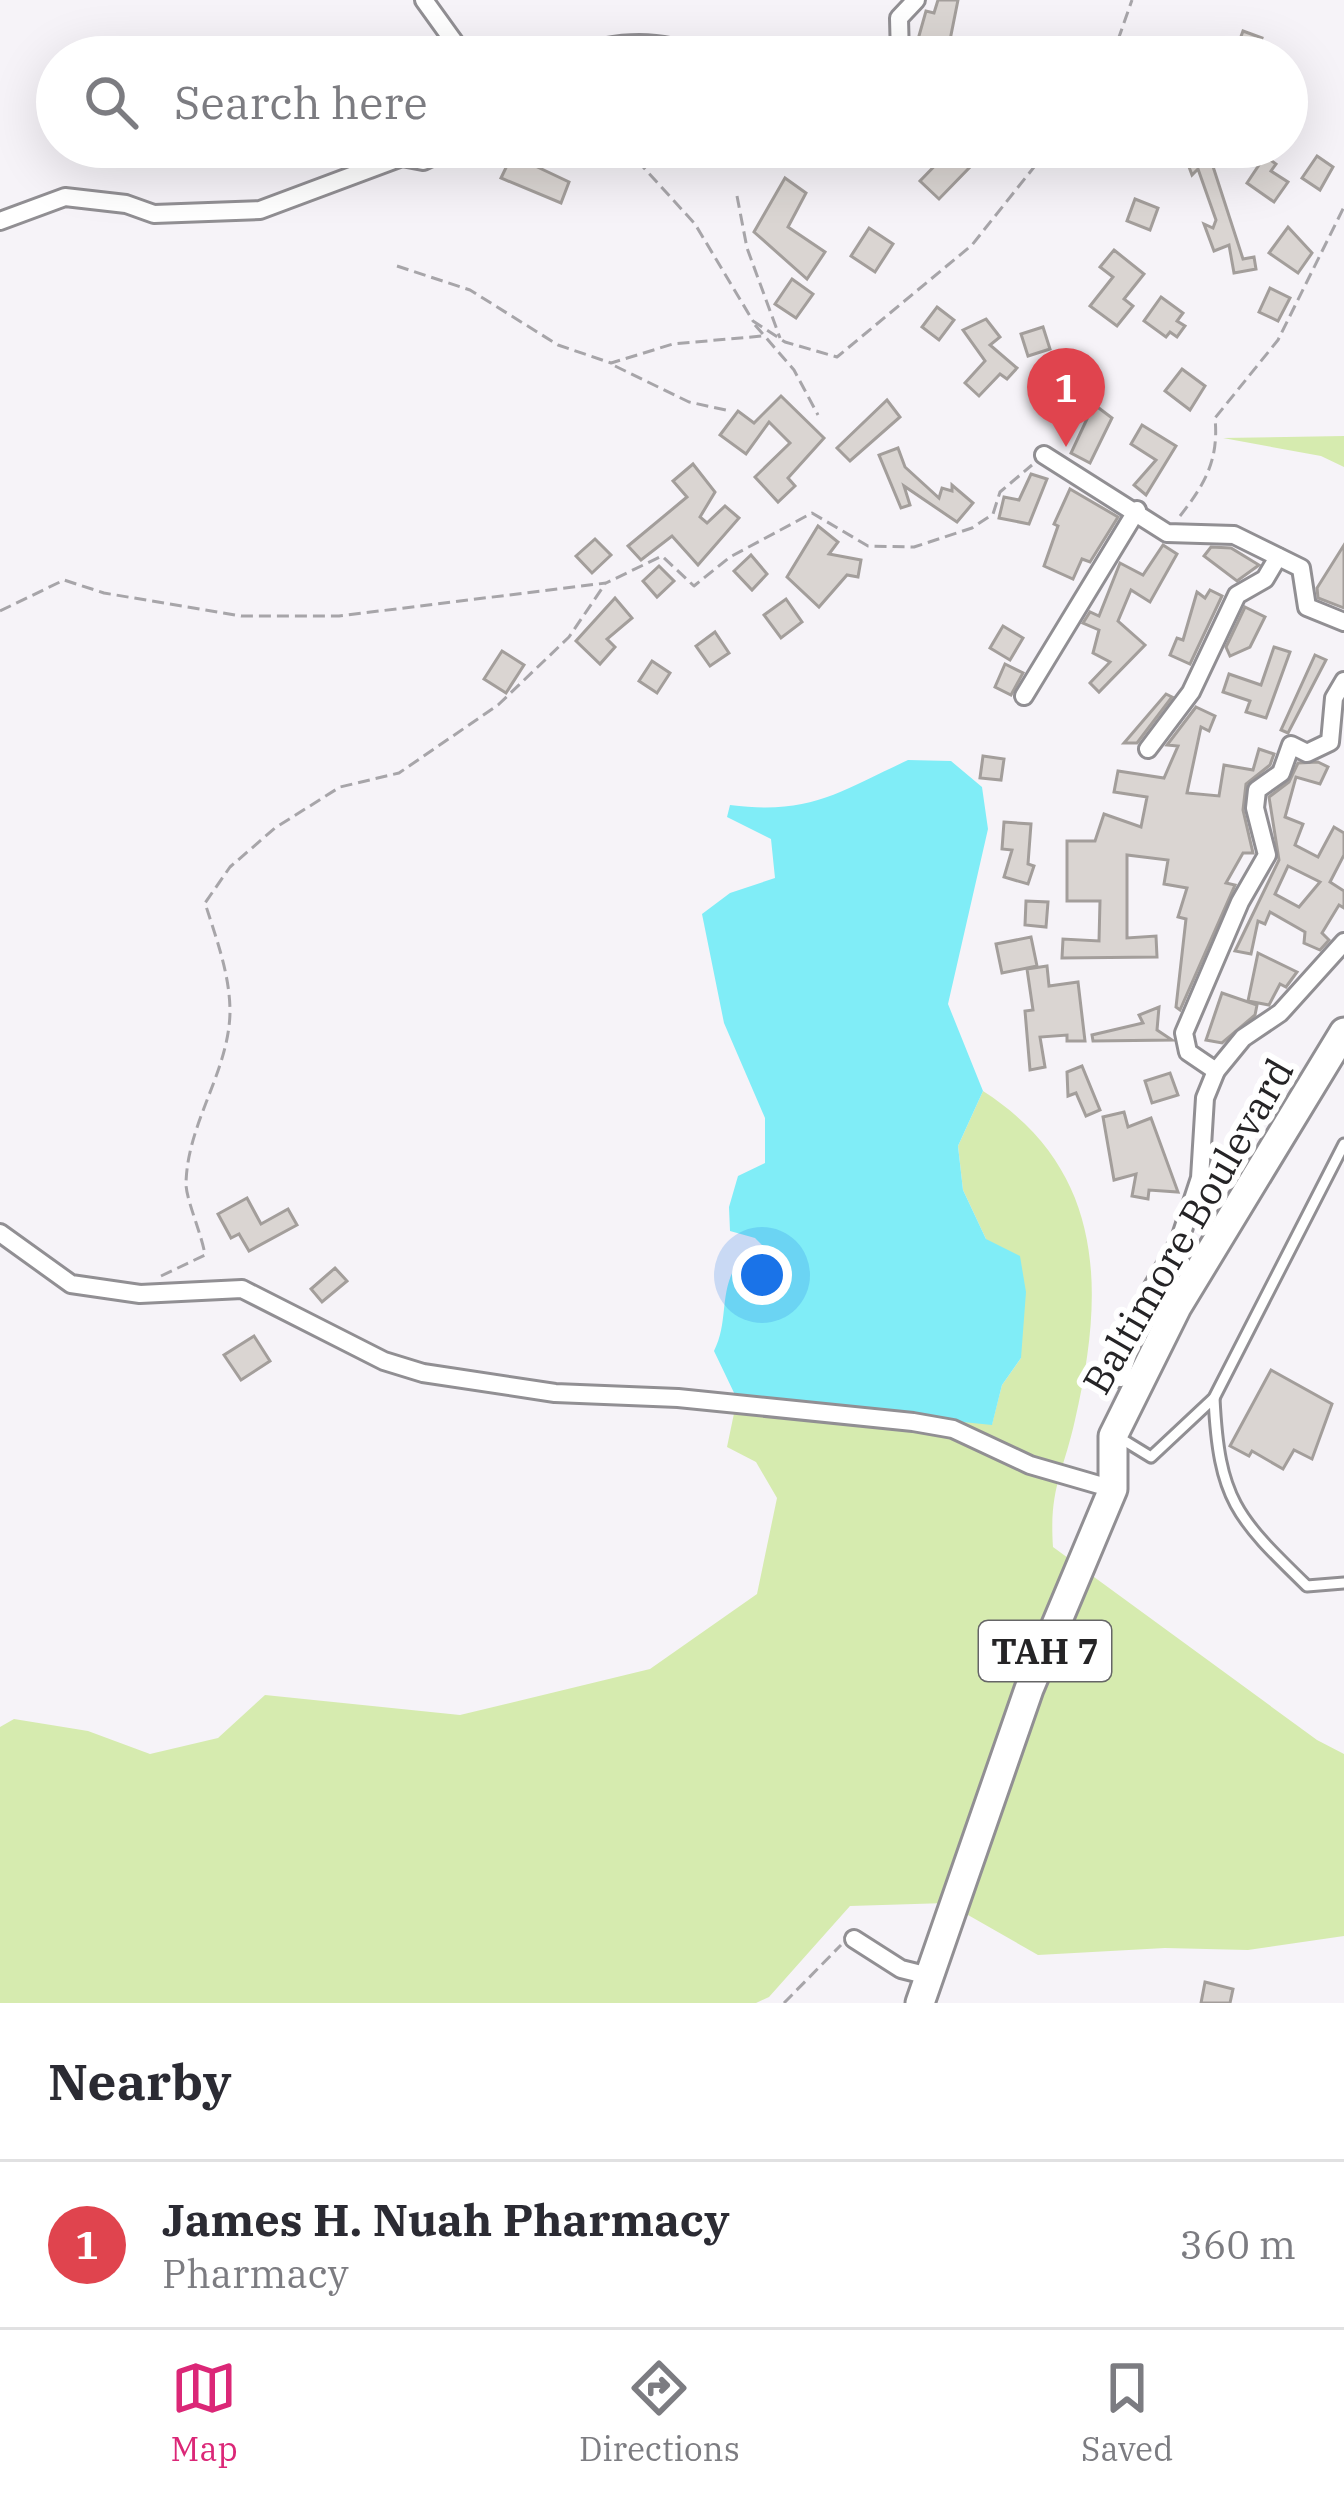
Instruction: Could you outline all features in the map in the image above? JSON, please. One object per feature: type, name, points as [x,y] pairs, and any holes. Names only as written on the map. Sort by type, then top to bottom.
[{"type":"highway","name":"Baltimore Boulevard","points":[[925,1990],[1029,1689],[1113,1489],[1113,1436],[1177,1306],[1344,1031]]},
{"type":"street","points":[[424,0],[450,36]]},
{"type":"street","points":[[899,36],[899,18],[916,0]]},
{"type":"street","points":[[0,221],[65,197],[125,204],[154,214],[260,210],[373,168]]},
{"type":"street","points":[[1044,455],[1167,532],[1234,535],[1301,568],[1307,607],[1344,622]]},
{"type":"street","points":[[1024,696],[1137,510]]},
{"type":"street","points":[[1148,749],[1191,692],[1237,596],[1264,579],[1278,557]]},
{"type":"street","points":[[1216,1071],[1188,1052],[1184,1033],[1267,855],[1255,808],[1257,790],[1281,773],[1291,745],[1307,753],[1330,742],[1334,698],[1344,681]]},
{"type":"street","points":[[1120,1378],[1149,1293],[1179,1242],[1200,1178],[1205,1099],[1216,1071],[1243,1038],[1280,1013],[1344,942]]},
{"type":"street","points":[[0,1233],[71,1284],[140,1294],[242,1289],[384,1361],[423,1373],[555,1393],[699,1400],[953,1429],[1030,1465],[1113,1489]]},
{"type":"street","points":[[854,1939],[925,1990]]},
{"type":"lane","points":[[1113,1436],[1151,1456],[1214,1398],[1344,1144]]},
{"type":"lane","points":[[1214,1398],[1216,1455],[1230,1504],[1307,1586],[1344,1582]]},
{"type":"path","points":[[1119,36],[1132,0]]},
{"type":"path","points":[[644,168],[695,224],[762,336],[794,370],[818,416]]},
{"type":"path","points":[[753,321],[781,340],[837,357],[972,245],[1033,168]]},
{"type":"path","points":[[737,196],[747,248],[781,340]]},
{"type":"path","points":[[1167,532],[1206,483],[1218,447],[1215,418],[1278,340],[1344,207]]},
{"type":"path","points":[[397,266],[470,290],[558,345],[610,363],[689,402],[730,412]]},
{"type":"path","points":[[610,363],[673,344],[762,336]]},
{"type":"path","points":[[0,611],[64,580],[104,593],[241,616],[319,616],[606,583],[662,556],[694,586],[730,557],[812,513],[868,546],[914,547],[972,528],[993,514],[1000,492],[1044,455]]},
{"type":"path","points":[[140,1294],[166,1271],[205,1255],[200,1220],[186,1189],[194,1127],[225,1045],[230,1013],[224,963],[205,903],[230,867],[275,828],[340,787],[399,773],[498,705],[568,637],[606,583]]},
{"type":"path","points":[[784,2003],[826,1956],[854,1939]]},
{"type":"green space","points":[[1344,436],[1344,467],[1321,456],[1223,438]]},
{"type":"green space","points":[[983,1091],[1023,1123],[1053,1158],[1074,1196],[1086,1237],[1091,1325],[1075,1420],[1055,1495],[1053,1547],[1317,1740],[1344,1754],[1344,1936],[1248,1950],[1165,1948],[1038,1955],[947,1903],[850,1906],[769,1997],[756,2003],[0,2003],[0,1727],[14,1719],[88,1731],[150,1754],[218,1738],[265,1695],[460,1715],[650,1669],[757,1594],[777,1498],[756,1462],[727,1447],[737,1399],[992,1424],[1002,1385],[1021,1358],[986,1239],[963,1190],[958,1146]]},
{"type":"water","points":[[908,760],[951,761],[982,787],[988,829],[948,1004],[983,1091],[958,1146],[963,1190],[986,1239],[1020,1256],[1026,1292],[1021,1358],[1002,1385],[992,1425],[737,1399],[714,1351],[733,1271],[756,1261],[764,1247],[755,1238],[730,1231],[729,1207],[738,1176],[765,1163],[765,1118],[724,1023],[702,914],[730,893],[775,878],[771,839],[727,817],[730,805],[803,804]]},
{"type":"building","points":[[938,0],[958,0],[951,36],[919,36],[926,11],[934,13]]},
{"type":"building","points":[[1317,156],[1333,167],[1320,190],[1302,178]]},
{"type":"building","points":[[506,168],[539,168],[569,182],[561,203],[501,178]]},
{"type":"building","points":[[933,168],[969,168],[939,199],[920,181]]},
{"type":"building","points":[[1189,168],[1213,168],[1243,259],[1254,257],[1256,269],[1234,273],[1229,245],[1214,251],[1204,224],[1213,228],[1216,220],[1198,169],[1192,175]]},
{"type":"building","points":[[1257,168],[1273,168],[1271,171],[1288,182],[1274,202],[1247,183]]},
{"type":"building","points":[[785,178],[806,193],[788,227],[825,252],[807,279],[754,232]]},
{"type":"building","points":[[1135,199],[1158,208],[1150,230],[1127,221]]},
{"type":"building","points":[[1288,227],[1312,253],[1298,273],[1269,253]]},
{"type":"building","points":[[869,228],[893,244],[875,272],[851,256]]},
{"type":"building","points":[[1114,250],[1144,274],[1124,299],[1133,306],[1117,326],[1090,306],[1113,277],[1100,267]]},
{"type":"building","points":[[792,279],[813,294],[796,318],[775,304]]},
{"type":"building","points":[[1270,288],[1290,298],[1278,321],[1259,312]]},
{"type":"building","points":[[1161,297],[1183,313],[1177,321],[1185,326],[1177,337],[1170,332],[1166,337],[1144,321]]},
{"type":"building","points":[[937,307],[954,320],[939,340],[922,327]]},
{"type":"building","points":[[986,319],[1000,337],[990,345],[1017,368],[1007,379],[1000,374],[979,396],[965,383],[985,361],[963,330]]},
{"type":"building","points":[[1043,327],[1050,349],[1028,356],[1021,334]]},
{"type":"building","points":[[1182,369],[1205,386],[1190,410],[1165,391]]},
{"type":"building","points":[[1071,387],[1112,418],[1090,463],[1071,453],[1087,419],[1061,400]]},
{"type":"building","points":[[781,396],[824,438],[788,478],[795,486],[778,502],[755,477],[790,443],[769,422],[746,454],[720,435],[738,411],[754,423]]},
{"type":"building","points":[[887,400],[900,417],[850,461],[837,448]]},
{"type":"building","points":[[1142,425],[1176,446],[1146,495],[1134,485],[1156,460],[1131,444]]},
{"type":"building","points":[[898,448],[905,467],[939,498],[942,488],[952,491],[952,485],[973,503],[957,522],[904,486],[910,505],[901,508],[879,455]]},
{"type":"building","points":[[693,464],[715,492],[700,517],[707,523],[725,506],[739,518],[698,565],[672,536],[641,560],[628,546],[687,497],[673,481]]},
{"type":"building","points":[[1031,474],[1047,479],[1029,524],[999,518],[1004,497],[1019,500]]},
{"type":"building","points":[[1070,489],[1118,517],[1090,562],[1082,559],[1073,579],[1044,566],[1058,526],[1054,524]]},
{"type":"building","points":[[818,526],[838,542],[829,554],[861,560],[858,577],[847,575],[819,607],[787,577]]},
{"type":"building","points":[[595,539],[611,555],[592,573],[576,556]]},
{"type":"building","points":[[1163,545],[1177,554],[1150,602],[1131,590],[1118,621],[1145,645],[1099,692],[1090,683],[1110,662],[1093,653],[1099,630],[1083,623],[1090,612],[1099,616],[1120,563],[1143,575]]},
{"type":"building","points":[[1344,545],[1344,608],[1318,598],[1317,588]]},
{"type":"building","points":[[1211,547],[1231,548],[1259,565],[1237,581],[1204,556]]},
{"type":"building","points":[[751,555],[767,574],[752,590],[734,571]]},
{"type":"building","points":[[659,566],[674,581],[657,597],[643,581]]},
{"type":"building","points":[[1210,590],[1222,596],[1190,664],[1170,655],[1177,638],[1183,640],[1197,592],[1205,598]]},
{"type":"building","points":[[615,598],[632,618],[607,639],[615,647],[600,664],[576,641]]},
{"type":"building","points":[[786,599],[802,622],[781,638],[764,615]]},
{"type":"building","points":[[1245,607],[1265,617],[1250,647],[1230,656],[1226,647]]},
{"type":"building","points":[[1003,626],[1023,638],[1010,660],[990,648]]},
{"type":"building","points":[[715,632],[729,653],[710,666],[696,646]]},
{"type":"building","points":[[1274,647],[1290,652],[1266,718],[1246,712],[1250,701],[1223,692],[1229,674],[1261,685]]},
{"type":"building","points":[[502,651],[524,665],[506,693],[484,679]]},
{"type":"building","points":[[1315,655],[1326,660],[1288,733],[1281,730]]},
{"type":"building","points":[[652,661],[670,673],[657,693],[639,681]]},
{"type":"building","points":[[1005,664],[1023,673],[1011,695],[995,687]]},
{"type":"building","points":[[1166,694],[1172,697],[1137,743],[1124,743]]},
{"type":"building","points":[[1196,707],[1215,716],[1209,731],[1201,727],[1187,793],[1219,796],[1224,765],[1253,770],[1259,749],[1274,754],[1270,765],[1246,784],[1243,810],[1253,853],[1243,853],[1226,883],[1235,885],[1180,1010],[1176,1007],[1186,919],[1178,917],[1187,888],[1164,884],[1168,860],[1127,855],[1127,938],[1156,936],[1157,957],[1062,958],[1063,939],[1099,941],[1100,901],[1067,901],[1067,841],[1095,841],[1104,814],[1141,827],[1147,797],[1114,792],[1118,771],[1164,778],[1178,746],[1167,745]]},
{"type":"building","points":[[983,756],[1004,759],[1001,780],[980,778]]},
{"type":"building","points":[[1318,762],[1328,767],[1320,784],[1296,777],[1285,817],[1303,824],[1295,845],[1318,857],[1334,827],[1344,833],[1344,855],[1330,882],[1344,891],[1344,908],[1339,905],[1322,933],[1329,940],[1320,950],[1304,943],[1305,932],[1270,912],[1265,924],[1258,921],[1251,954],[1235,951],[1279,860],[1269,797],[1289,782],[1298,763]],"holes":[[[1288,866],[1320,882],[1299,907],[1275,894]]]},
{"type":"building","points":[[1004,822],[1031,824],[1028,864],[1034,866],[1028,884],[1004,877],[1012,850],[1002,849]]},
{"type":"building","points":[[1026,901],[1048,902],[1046,927],[1025,925]]},
{"type":"building","points":[[1031,937],[1037,966],[1002,973],[996,944]]},
{"type":"building","points":[[1258,953],[1297,972],[1286,987],[1280,984],[1269,1005],[1248,1001]]},
{"type":"building","points":[[1047,966],[1049,986],[1078,982],[1085,1041],[1067,1041],[1067,1035],[1040,1037],[1045,1067],[1030,1070],[1025,1011],[1033,1010],[1027,969]]},
{"type":"building","points":[[1222,993],[1257,1005],[1255,1015],[1222,1043],[1206,1040]]},
{"type":"building","points":[[1159,1007],[1157,1030],[1172,1040],[1093,1041],[1092,1035],[1143,1023],[1139,1015]]},
{"type":"building","points":[[1082,1066],[1100,1110],[1086,1116],[1076,1093],[1068,1096],[1067,1072]]},
{"type":"building","points":[[1170,1073],[1178,1095],[1152,1103],[1145,1081]]},
{"type":"building","points":[[1124,1112],[1128,1127],[1151,1118],[1178,1192],[1149,1190],[1148,1199],[1132,1196],[1136,1174],[1114,1180],[1103,1117]]},
{"type":"building","points":[[247,1198],[261,1224],[288,1209],[297,1225],[249,1251],[239,1234],[231,1238],[218,1214]]},
{"type":"building","points":[[335,1268],[347,1281],[322,1302],[311,1289]]},
{"type":"building","points":[[254,1336],[270,1361],[241,1380],[224,1355]]},
{"type":"building","points":[[1271,1370],[1332,1404],[1312,1459],[1294,1450],[1283,1469],[1252,1451],[1249,1456],[1230,1446]]},
{"type":"building","points":[[1205,1982],[1233,1989],[1230,2003],[1201,2003]]},
{"type":"place","name":"James H. Nuah Pharmacy","points":[[1066,447]]}]
